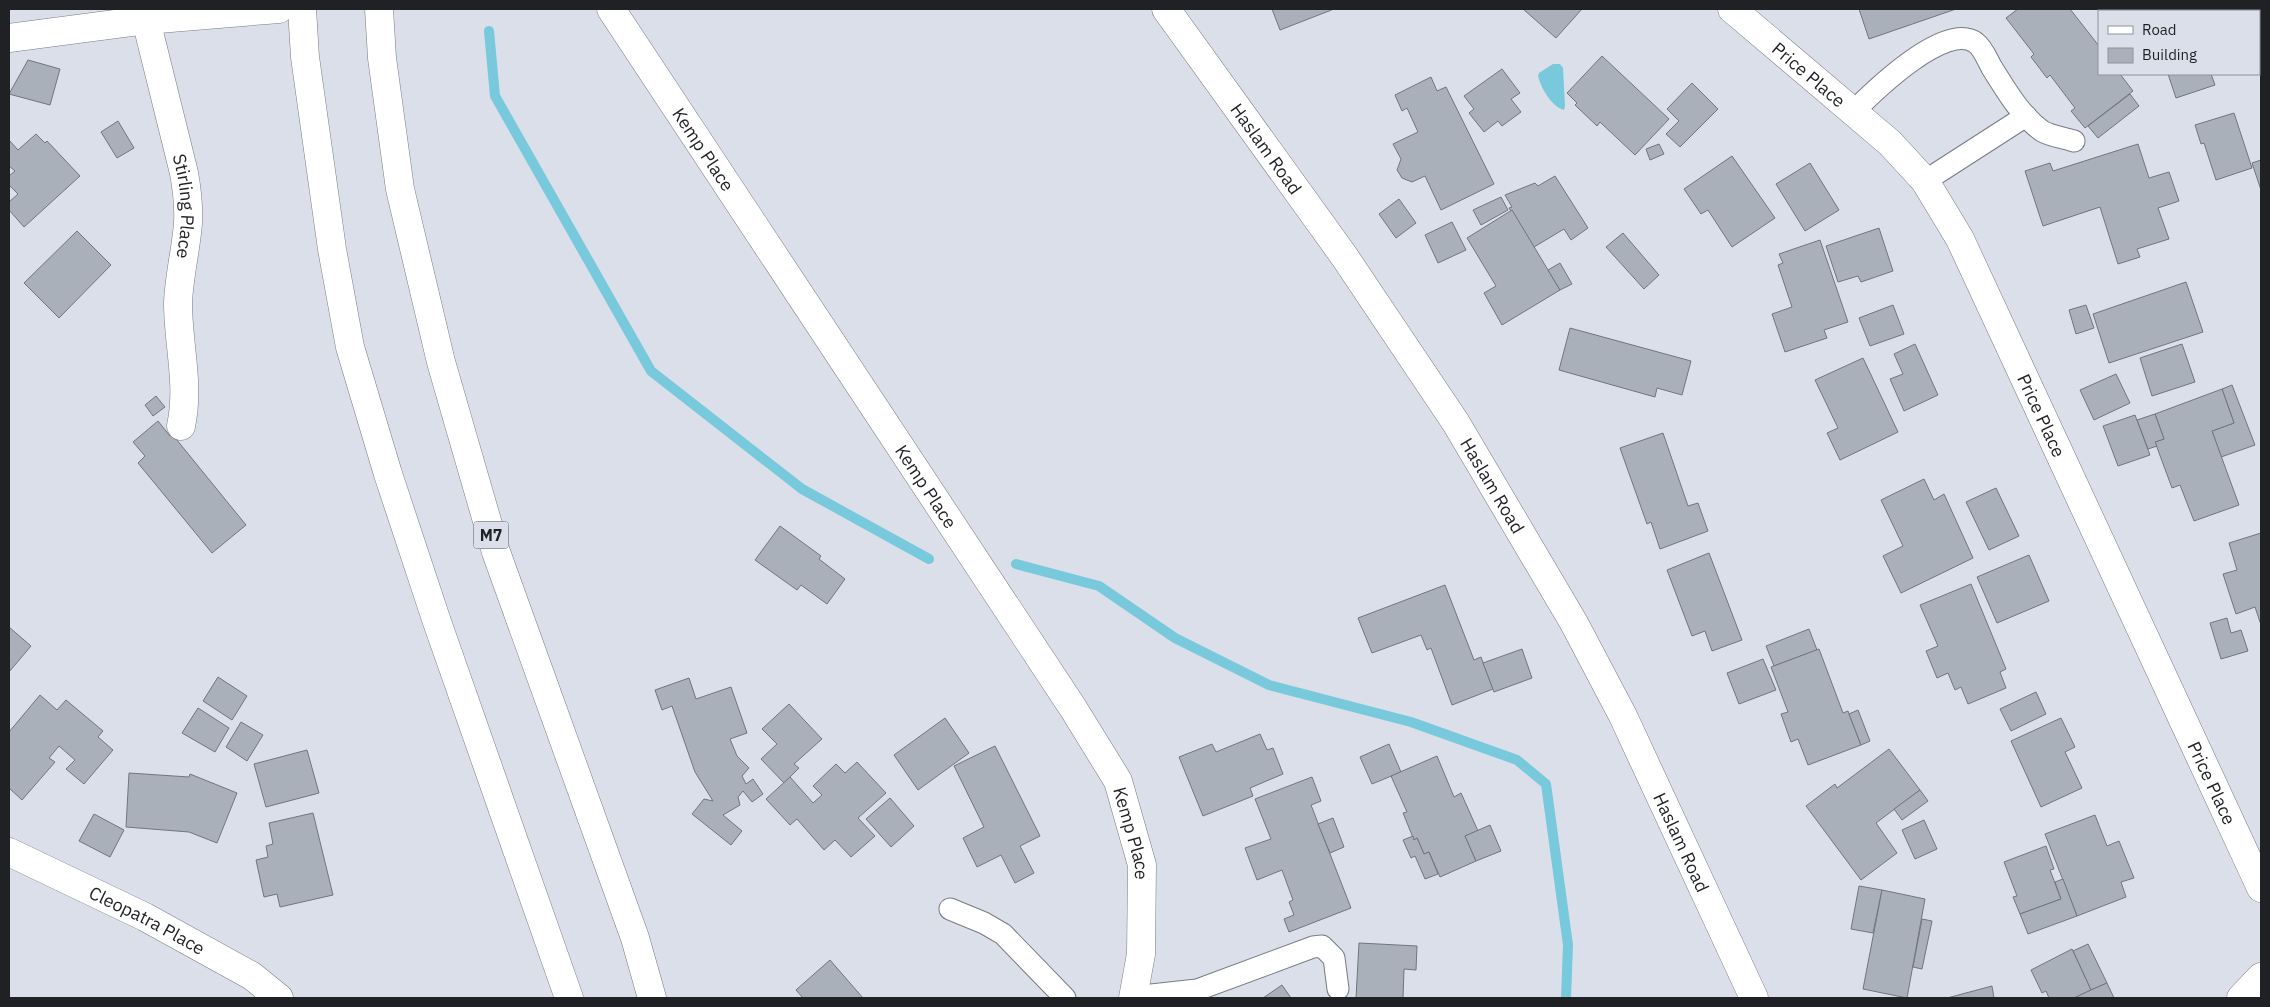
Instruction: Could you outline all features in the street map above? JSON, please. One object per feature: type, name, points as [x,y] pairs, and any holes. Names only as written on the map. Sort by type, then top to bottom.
[{"type":"main road","points":[[9,38],[146,20],[280,9]]},
{"type":"main road","points":[[302,9],[305,58],[332,249],[350,348],[388,474],[430,601],[569,998]]},
{"type":"main road","name":"M7","points":[[379,9],[382,58],[400,189],[441,362],[496,552],[635,938],[652,998]]},
{"type":"main road","name":"Kemp Place","points":[[612,9],[1073,708],[1118,781],[1142,865],[1141,954],[1133,998]]},
{"type":"main road","name":"Haslam Road","points":[[1166,9],[1344,256],[1456,423],[1574,623],[1623,716],[1754,998]]},
{"type":"main road","name":"Price Place","points":[[1732,9],[1890,143],[1925,182],[1960,239],[2261,888]]},
{"type":"main road","name":"Stirling Place","points":[[146,20],[184,173],[188,198],[188,223],[180,274],[178,303],[185,383],[185,404],[181,426]]},
{"type":"main road","name":"Cleopatra Place","points":[[9,852],[145,917],[252,976],[279,998]]},
{"type":"main road","points":[[2241,998],[2261,977]]},
{"type":"lane","points":[[1853,112],[1893,74],[1934,47],[1954,38],[1967,38],[1977,43],[2012,99],[2026,116],[2043,132],[2074,141]]},
{"type":"lane","points":[[1925,182],[2026,116]]},
{"type":"lane","points":[[950,909],[984,923],[1003,934],[1065,998]]},
{"type":"lane","points":[[1133,998],[1198,990],[1314,946],[1322,946],[1334,958],[1338,989]]},
{"type":"water","points":[[1553,64],[1560,64],[1563,68],[1564,110],[1555,105],[1547,96],[1538,76],[1539,73]]},
{"type":"building","points":[[1272,9],[1334,9],[1280,30]]},
{"type":"building","points":[[1523,9],[1582,9],[1556,38]]},
{"type":"building","points":[[1859,9],[1956,9],[1869,39]]},
{"type":"building","points":[[2018,9],[2070,9],[2098,45],[2098,75],[2121,75],[2133,91],[2085,128],[2071,111],[2075,108],[2050,75],[2047,78],[2031,57],[2034,54],[2006,18]]},
{"type":"building","points":[[2261,9],[2260,34],[2260,10],[2254,10]]},
{"type":"building","points":[[1602,56],[1669,119],[1635,155],[1600,122],[1597,126],[1575,105],[1577,103],[1567,93]]},
{"type":"building","points":[[28,60],[60,69],[50,105],[9,94]]},
{"type":"building","points":[[1502,69],[1520,93],[1511,99],[1521,112],[1502,126],[1498,121],[1484,132],[1469,113],[1474,109],[1464,96]]},
{"type":"building","points":[[2168,75],[2211,75],[2215,85],[2176,98]]},
{"type":"building","points":[[1431,77],[1437,91],[1446,87],[1494,184],[1441,210],[1425,176],[1412,182],[1402,178],[1397,170],[1401,159],[1393,144],[1418,132],[1407,108],[1402,111],[1395,95]]},
{"type":"building","points":[[1692,83],[1718,109],[1680,147],[1666,134],[1679,121],[1667,109]]},
{"type":"building","points":[[2130,94],[2139,106],[2098,138],[2088,126]]},
{"type":"building","points":[[2234,113],[2252,168],[2216,180],[2204,143],[2201,144],[2195,125]]},
{"type":"building","points":[[118,121],[134,148],[117,158],[101,132]]},
{"type":"building","points":[[36,134],[45,143],[47,141],[80,176],[24,227],[9,210],[9,202],[18,194],[9,185],[9,176],[15,171],[9,166],[9,140],[18,150]]},
{"type":"building","points":[[1659,144],[1664,154],[1650,160],[1646,149]]},
{"type":"building","points":[[2138,144],[2149,178],[2169,172],[2179,201],[2158,208],[2169,239],[2137,249],[2140,257],[2118,264],[2100,207],[2043,226],[2025,171],[2050,163],[2053,171]]},
{"type":"building","points":[[1732,156],[1775,218],[1732,247],[1708,210],[1701,214],[1684,189]]},
{"type":"building","points":[[2261,160],[2261,190],[2252,163]]},
{"type":"building","points":[[1810,163],[1839,210],[1805,231],[1776,184]]},
{"type":"building","points":[[1555,176],[1588,228],[1571,240],[1564,229],[1534,247],[1509,208],[1512,207],[1505,195],[1535,183],[1538,186]]},
{"type":"building","points":[[1501,197],[1508,210],[1481,225],[1473,210]]},
{"type":"building","points":[[1399,199],[1416,223],[1396,238],[1379,214]]},
{"type":"building","points":[[1512,210],[1560,290],[1502,325],[1484,293],[1496,286],[1467,238]]},
{"type":"building","points":[[1452,222],[1466,250],[1438,263],[1425,235]]},
{"type":"building","points":[[1879,228],[1893,271],[1861,282],[1858,276],[1838,282],[1826,246]]},
{"type":"building","points":[[77,231],[111,265],[59,318],[24,283]]},
{"type":"building","points":[[1623,233],[1659,275],[1644,289],[1606,247]]},
{"type":"building","points":[[1820,240],[1848,322],[1824,330],[1827,338],[1785,352],[1772,314],[1792,307],[1778,265],[1783,263],[1779,254]]},
{"type":"building","points":[[1560,263],[1572,284],[1560,290],[1548,270]]},
{"type":"building","points":[[2186,282],[2203,332],[2109,363],[2093,314]]},
{"type":"building","points":[[1893,305],[1904,334],[1870,346],[1859,318]]},
{"type":"building","points":[[2086,305],[2094,328],[2076,334],[2069,310]]},
{"type":"building","points":[[1570,328],[1691,361],[1682,395],[1657,388],[1655,397],[1559,370]]},
{"type":"building","points":[[1915,344],[1938,395],[1904,411],[1890,379],[1903,374],[1894,354]]},
{"type":"building","points":[[2182,344],[2195,382],[2152,396],[2140,358]]},
{"type":"building","points":[[1863,358],[1898,432],[1840,460],[1827,433],[1838,428],[1815,380]]},
{"type":"building","points":[[2116,374],[2130,403],[2094,420],[2080,390]]},
{"type":"building","points":[[2232,385],[2255,445],[2221,457],[2212,431],[2234,423],[2222,389]]},
{"type":"building","points":[[2222,389],[2234,423],[2212,431],[2239,505],[2194,521],[2180,485],[2172,488],[2155,442],[2164,439],[2155,414]]},
{"type":"building","points":[[156,396],[165,407],[153,416],[145,405]]},
{"type":"building","points":[[2155,414],[2164,439],[2155,442],[2157,446],[2148,449],[2137,420]]},
{"type":"building","points":[[2135,415],[2150,455],[2118,466],[2103,426]]},
{"type":"building","points":[[158,421],[170,436],[172,434],[246,525],[212,553],[138,463],[145,456],[133,442]]},
{"type":"building","points":[[1663,433],[1688,506],[1698,503],[1708,531],[1660,549],[1651,522],[1647,524],[1620,448]]},
{"type":"building","points":[[1924,479],[1934,500],[1944,494],[1973,558],[1901,593],[1883,556],[1903,546],[1881,500]]},
{"type":"building","points":[[1996,488],[2019,536],[1989,550],[1966,502]]},
{"type":"building","points":[[780,526],[821,556],[819,559],[845,579],[827,604],[801,585],[797,590],[755,560]]},
{"type":"building","points":[[2261,533],[2261,625],[2255,607],[2236,614],[2223,574],[2237,570],[2229,543]]},
{"type":"building","points":[[1709,553],[1742,640],[1712,651],[1705,631],[1692,636],[1667,570]]},
{"type":"building","points":[[2029,555],[2049,601],[1997,623],[1977,577]]},
{"type":"building","points":[[1971,584],[2006,669],[2000,672],[2006,688],[1968,704],[1961,687],[1955,690],[1948,673],[1937,678],[1926,651],[1938,646],[1920,605]]},
{"type":"building","points":[[1445,585],[1474,660],[1481,657],[1493,689],[1452,705],[1431,648],[1427,650],[1421,635],[1372,653],[1358,618]]},
{"type":"building","points":[[2227,618],[2231,633],[2241,630],[2248,651],[2221,659],[2210,623]]},
{"type":"building","points":[[9,627],[31,646],[9,672]]},
{"type":"building","points":[[1809,629],[1817,650],[1774,666],[1766,646]]},
{"type":"building","points":[[1522,649],[1532,678],[1494,692],[1483,663]]},
{"type":"building","points":[[1819,649],[1843,713],[1848,711],[1861,745],[1808,765],[1798,739],[1791,742],[1781,714],[1788,712],[1771,667]]},
{"type":"building","points":[[1763,659],[1776,690],[1739,704],[1727,673]]},
{"type":"building","points":[[218,677],[247,696],[232,720],[203,701]]},
{"type":"building","points":[[689,678],[696,699],[731,687],[747,733],[730,739],[737,756],[749,768],[742,776],[746,784],[753,779],[763,794],[752,802],[743,791],[738,797],[740,805],[723,815],[742,831],[731,845],[692,814],[704,799],[713,801],[695,772],[672,706],[662,710],[655,690]]},
{"type":"building","points":[[2036,692],[2046,714],[2011,731],[2000,709]]},
{"type":"building","points":[[40,695],[57,710],[66,700],[103,731],[98,737],[113,750],[84,784],[66,769],[75,760],[59,746],[49,758],[55,762],[22,800],[9,788],[9,732]]},
{"type":"building","points":[[789,704],[822,739],[794,764],[799,768],[784,783],[761,759],[777,744],[762,729]]},
{"type":"building","points":[[198,708],[229,728],[215,752],[182,733]]},
{"type":"building","points":[[1858,710],[1870,741],[1861,745],[1849,714]]},
{"type":"building","points":[[945,718],[969,753],[918,790],[894,755]]},
{"type":"building","points":[[2061,718],[2075,747],[2065,752],[2082,788],[2041,807],[2011,741]]},
{"type":"building","points":[[241,722],[263,735],[247,761],[226,747]]},
{"type":"building","points":[[1260,734],[1267,750],[1273,748],[1283,774],[1250,788],[1253,796],[1203,816],[1179,757],[1212,744],[1216,752]]},
{"type":"building","points":[[1389,744],[1401,772],[1372,784],[1360,757]]},
{"type":"building","points":[[995,746],[1040,836],[1020,846],[1034,873],[1015,883],[1001,855],[977,867],[963,838],[984,827],[954,766]]},
{"type":"building","points":[[1889,749],[1920,790],[1876,823],[1897,853],[1861,880],[1806,806],[1835,784],[1837,788]]},
{"type":"building","points":[[307,750],[319,793],[266,807],[254,764]]},
{"type":"building","points":[[1437,756],[1454,797],[1461,793],[1478,831],[1465,836],[1476,861],[1440,877],[1429,852],[1424,854],[1417,838],[1414,840],[1403,813],[1407,812],[1391,776]]},
{"type":"building","points":[[857,762],[886,793],[858,818],[875,836],[851,857],[835,840],[824,850],[797,819],[790,825],[766,799],[790,777],[813,803],[822,795],[813,786],[836,764],[845,773]]},
{"type":"building","points":[[129,773],[189,777],[190,774],[237,793],[217,843],[189,832],[126,827]]},
{"type":"building","points":[[1312,777],[1321,801],[1311,805],[1351,908],[1289,932],[1284,919],[1294,915],[1289,902],[1293,900],[1282,870],[1257,880],[1245,848],[1271,839],[1255,799]]},
{"type":"building","points":[[1920,790],[1928,801],[1902,820],[1894,809]]},
{"type":"building","points":[[890,798],[914,826],[891,847],[866,819]]},
{"type":"building","points":[[313,813],[333,895],[280,907],[277,894],[264,897],[256,860],[268,857],[266,846],[273,844],[269,823]]},
{"type":"building","points":[[94,814],[124,830],[110,857],[79,841]]},
{"type":"building","points":[[2095,815],[2107,846],[2119,841],[2134,878],[2121,882],[2126,897],[2077,916],[2045,834]]},
{"type":"building","points":[[1333,818],[1344,847],[1330,853],[1318,824]]},
{"type":"building","points":[[1924,820],[1937,849],[1915,859],[1902,830]]},
{"type":"building","points":[[1490,825],[1501,851],[1476,861],[1465,836]]},
{"type":"building","points":[[1413,836],[1414,840],[1417,838],[1424,854],[1429,852],[1438,874],[1425,879],[1415,856],[1411,858],[1403,840]]},
{"type":"building","points":[[2046,846],[2054,869],[2050,870],[2061,899],[2020,914],[2013,897],[2017,896],[2004,862]]},
{"type":"building","points":[[2063,879],[2077,916],[2028,934],[2020,914],[2061,899],[2055,882]]},
{"type":"building","points":[[1859,886],[1882,890],[1873,933],[1851,929]]},
{"type":"building","points":[[1882,890],[1925,899],[1907,998],[1863,989]]},
{"type":"building","points":[[1922,919],[1932,921],[1922,969],[1913,967]]},
{"type":"building","points":[[1359,943],[1417,946],[1416,970],[1404,969],[1403,998],[1356,998]]},
{"type":"building","points":[[2088,944],[2107,983],[2091,990],[2073,951]]},
{"type":"building","points":[[2072,949],[2091,990],[2074,998],[2049,998],[2046,991],[2042,993],[2031,970]]},
{"type":"building","points":[[830,960],[863,998],[803,998],[796,990]]},
{"type":"building","points":[[2107,983],[2114,998],[2074,998],[2091,990]]},
{"type":"building","points":[[1282,985],[1291,998],[1263,998]]},
{"type":"building","points":[[1992,986],[1994,998],[1947,998]]},
{"type":"waterway","points":[[489,31],[495,96],[651,371],[802,489],[929,559]]},
{"type":"waterway","points":[[1016,564],[1099,586],[1175,638],[1269,685],[1411,722],[1517,760],[1546,784],[1568,945],[1566,998]]}]
